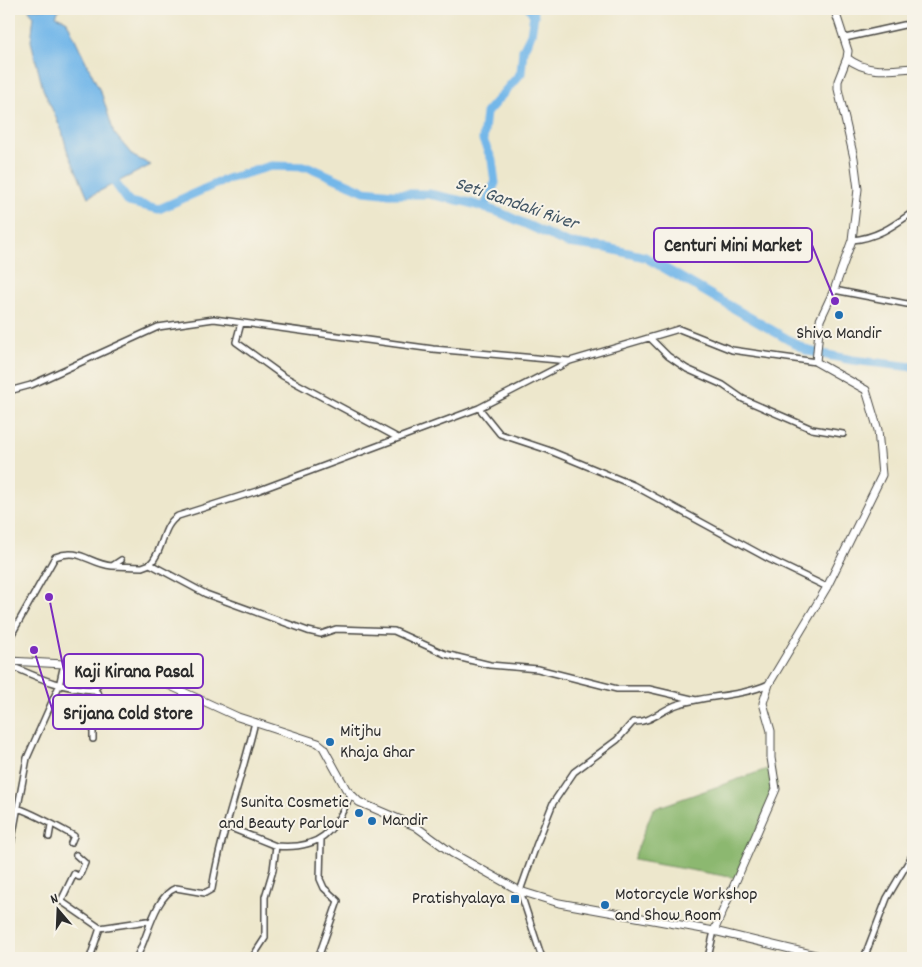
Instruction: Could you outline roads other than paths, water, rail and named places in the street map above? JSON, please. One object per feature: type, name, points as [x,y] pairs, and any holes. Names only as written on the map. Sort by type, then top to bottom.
[{"type":"main road","points":[[714,931],[776,789],[771,758],[771,731],[763,703],[769,684],[827,587],[880,480],[882,470],[878,430],[866,390],[816,362],[820,320],[834,290],[852,240],[858,177],[838,89],[840,74],[848,58],[845,38],[835,11],[840,9]]},
{"type":"main road","points":[[848,58],[855,64],[881,71],[913,68]]},
{"type":"main road","points":[[9,661],[64,664],[105,670],[164,683],[210,705],[321,745],[351,795],[362,803],[415,826],[448,850],[520,892],[559,903],[714,931],[828,958]]},
{"type":"street","points":[[845,38],[913,23]]},
{"type":"street","points":[[852,240],[873,237],[884,232],[913,212]]},
{"type":"street","points":[[834,290],[907,304],[913,302]]},
{"type":"street","points":[[9,391],[31,385],[158,327],[214,320],[432,349],[570,361]]},
{"type":"street","points":[[241,323],[236,342],[266,366],[398,438]]},
{"type":"street","points":[[9,639],[55,557],[66,553],[74,553],[112,566],[142,566],[150,564],[159,552],[169,523],[178,516],[257,491],[479,408],[570,361],[679,329],[732,350],[816,362]]},
{"type":"street","points":[[650,338],[668,356],[691,371],[720,383],[743,399],[812,429],[843,434]]},
{"type":"street","points":[[479,408],[500,434],[548,450],[633,486],[770,560],[827,587]]},
{"type":"street","points":[[112,566],[121,560]]},
{"type":"street","points":[[150,564],[206,594],[308,631],[321,634],[336,629],[394,631],[445,654],[490,665],[538,669],[617,689],[649,689],[696,700]]},
{"type":"street","points":[[9,855],[27,758],[59,686],[64,664]]},
{"type":"street","points":[[9,665],[59,686],[95,690],[100,696],[93,723],[93,739]]},
{"type":"street","points":[[95,690],[105,670]]},
{"type":"street","points":[[542,958],[520,892],[553,803],[574,772],[617,740],[633,722],[644,722],[676,705],[754,691],[769,684]]},
{"type":"street","points":[[136,958],[150,924],[172,889],[181,888],[205,893],[212,889],[218,849],[238,790],[255,722]]},
{"type":"street","points":[[226,826],[276,846],[304,846],[321,840],[338,818],[351,795]]},
{"type":"street","points":[[18,808],[46,819],[52,825],[74,836],[71,843]]},
{"type":"street","points":[[49,837],[52,825]]},
{"type":"street","points":[[318,958],[338,901],[324,888],[320,879],[321,840]]},
{"type":"street","points":[[252,958],[265,938],[265,897],[273,870],[276,846]]},
{"type":"street","points":[[76,854],[85,863],[79,877],[74,874],[61,901],[100,928],[147,921],[150,924]]},
{"type":"street","points":[[864,958],[887,898],[913,854]]},
{"type":"street","points":[[90,958],[100,928]]},
{"type":"street","points":[[708,958],[714,931]]},
{"type":"water","points":[[28,9],[59,9],[56,16],[66,20],[102,95],[114,133],[133,156],[151,165],[88,197],[43,89],[31,41],[34,16]]},
{"type":"waterway","points":[[484,208],[495,183],[492,160],[483,140],[486,113],[521,73],[523,50],[531,34],[534,15],[530,9]]},
{"type":"waterway","name":"Seti Gandaki River","points":[[108,173],[129,202],[159,209],[227,179],[271,166],[309,167],[364,191],[393,194],[429,194],[467,202],[501,213],[567,243],[607,248],[645,257],[808,351],[852,360],[913,367]]},
{"type":"place","name":"Centuri Mini Market","points":[[835,301]]},
{"type":"place","name":"Shiva Mandir","points":[[839,315]]},
{"type":"place","name":"Kaji Kirana Pasal","points":[[49,597]]},
{"type":"place","name":"Srijana Cold Store","points":[[34,650]]},
{"type":"place","name":"Mitjhu Khaja Ghar","points":[[330,742]]},
{"type":"place","name":"Sunita Cosmetic and Beauty Parlour","points":[[359,813]]},
{"type":"place","name":"Mandir","points":[[372,821]]},
{"type":"place","name":"Pratishyalaya","points":[[515,899]]},
{"type":"place","name":"Motorcycle Workshop and Show Room","points":[[605,905]]}]
